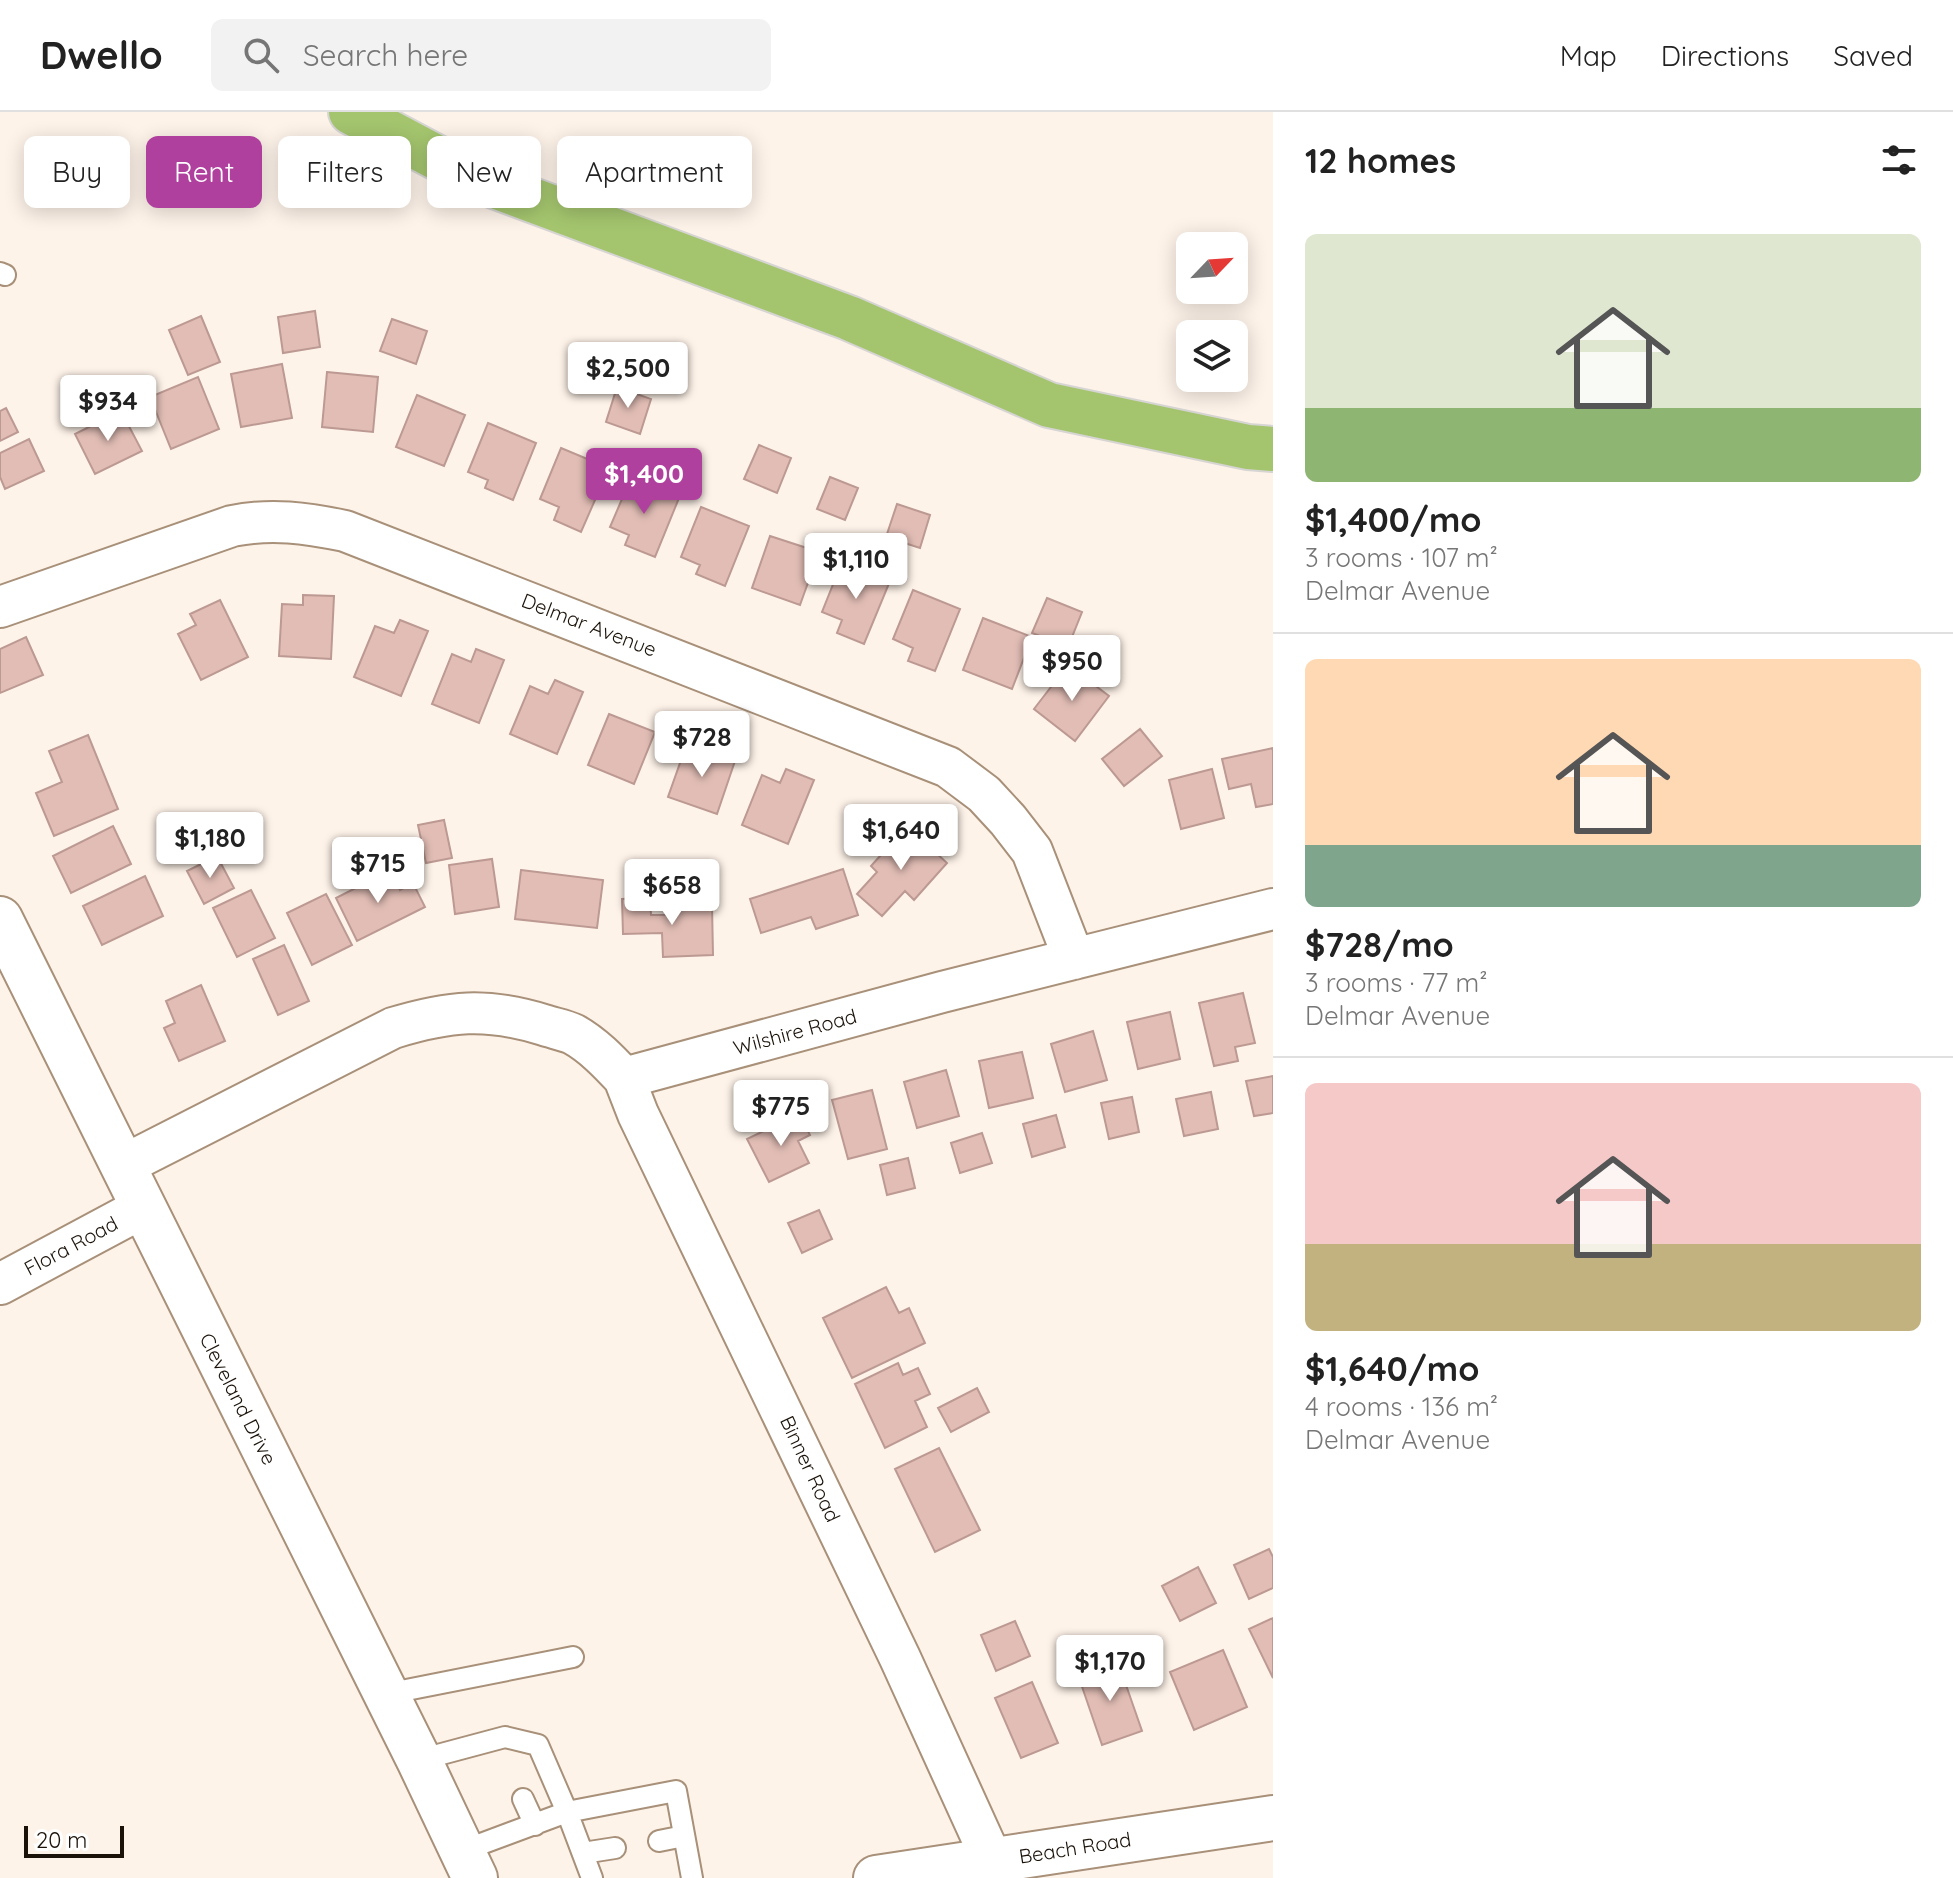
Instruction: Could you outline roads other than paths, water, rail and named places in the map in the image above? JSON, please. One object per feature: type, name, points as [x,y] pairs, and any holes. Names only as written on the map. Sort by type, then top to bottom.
[{"type":"highway","points":[[351,112],[481,181],[849,318],[1049,405],[1248,447],[1273,449]]},
{"type":"street","name":"Delmar Avenue","points":[[0,607],[232,526],[260,520],[299,521],[345,531],[948,767],[984,794],[1032,851],[1074,959]]},
{"type":"street","name":"Wilshire Road","points":[[624,1078],[1273,909]]},
{"type":"street","name":"Cleveland Drive","points":[[0,919],[469,1865]]},
{"type":"street","points":[[122,1166],[393,1028],[434,1015],[481,1011],[532,1021],[572,1034],[602,1055],[624,1078]]},
{"type":"street","name":"Binner Road","points":[[624,1078],[638,1114],[866,1587],[972,1868]]},
{"type":"street","name":"Flora Road","points":[[0,1284],[142,1208]]},
{"type":"street","name":"Beach Road","points":[[876,1878],[972,1868],[1273,1818]]},
{"type":"lane","points":[[386,1694],[573,1657]]},
{"type":"lane","points":[[419,1760],[497,1749],[505,1737],[538,1745],[592,1878]]},
{"type":"lane","points":[[469,1865],[535,1825],[567,1812],[676,1791],[692,1878]]},
{"type":"lane","points":[[523,1799],[535,1825]]},
{"type":"lane","points":[[659,1841],[684,1836]]},
{"type":"lane","points":[[583,1853],[615,1848]]}]
